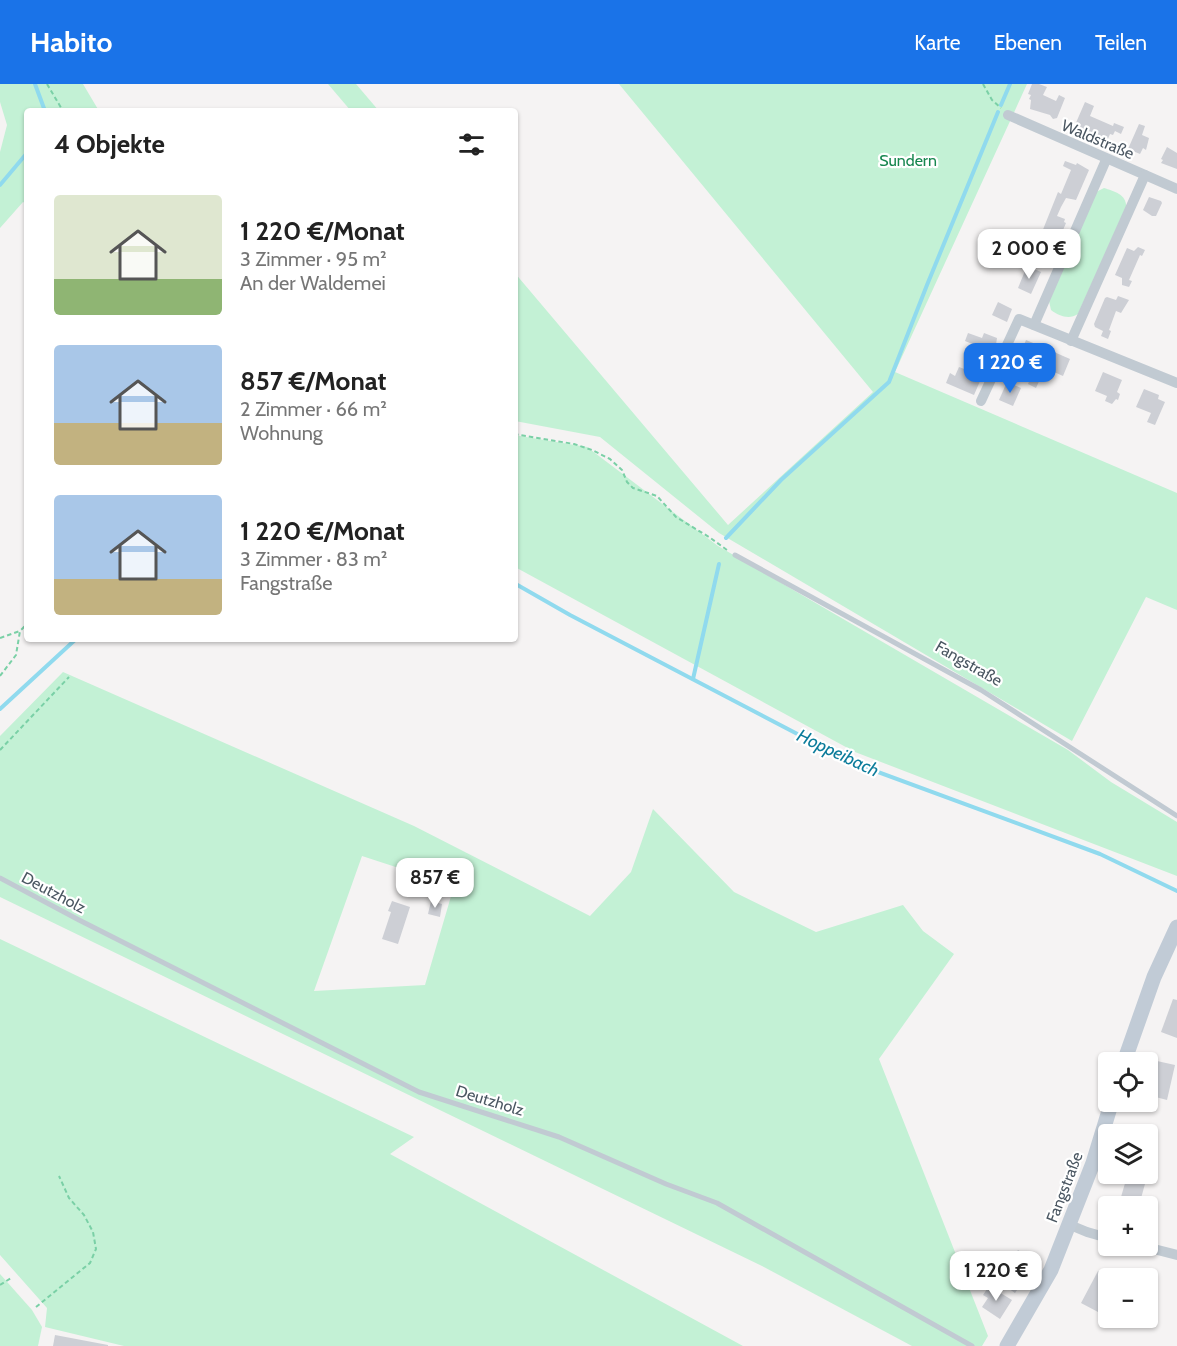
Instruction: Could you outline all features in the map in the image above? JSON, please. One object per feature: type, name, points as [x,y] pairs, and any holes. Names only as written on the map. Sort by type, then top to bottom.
[{"type":"main road","points":[[1128,1052],[1154,977],[1177,927]]},
{"type":"main road","name":"Fangstraße","points":[[1007,1346],[1051,1270],[1093,1163],[1109,1112]]},
{"type":"street","name":"Waldstraße","points":[[1008,115],[1106,160],[1177,189]]},
{"type":"street","points":[[1034,325],[1106,160]]},
{"type":"street","points":[[1071,341],[1145,175]]},
{"type":"street","points":[[981,401],[1019,319],[1177,383]]},
{"type":"street","points":[[1070,1225],[1098,1235]]},
{"type":"street","points":[[1158,1250],[1177,1255]]},
{"type":"lane","name":"Fangstraße","points":[[735,555],[981,690],[1177,816]]},
{"type":"lane","name":"Deutzholz","points":[[0,878],[419,1092],[528,1125],[666,1184],[717,1203],[972,1346]]},
{"type":"path","points":[[47,84],[61,108]]},
{"type":"path","points":[[983,84],[992,100],[1008,115]]},
{"type":"path","points":[[518,435],[574,444],[610,459],[622,470],[627,482],[633,488],[657,496],[676,517],[735,555]]},
{"type":"path","points":[[0,638],[20,631],[24,627]]},
{"type":"path","points":[[0,676],[16,655],[20,631]]},
{"type":"path","points":[[0,750],[69,677]]},
{"type":"path","points":[[36,1307],[90,1263],[96,1249],[93,1232],[84,1215],[69,1198],[59,1176]]},
{"type":"path","points":[[0,1285],[11,1278]]},
{"type":"green space","points":[[0,84],[83,84],[97,108],[24,108],[24,202],[0,228],[0,152],[7,125],[0,102]]},
{"type":"green space","points":[[328,84],[356,84],[376,108],[348,108]]},
{"type":"green space","name":"Sundern","points":[[619,84],[1027,84],[895,372],[1177,493],[1177,610],[1146,597],[1072,741],[719,533],[600,437],[518,422],[518,277],[728,525],[873,392]]},
{"type":"green space","points":[[1104,188],[1122,197],[1126,207],[1078,314],[1071,317],[1061,315],[1051,310],[1049,301],[1096,192]]},
{"type":"green space","points":[[518,436],[587,447],[718,546],[1068,750],[1111,782],[1177,822],[1177,876],[855,752],[518,569]]},
{"type":"green space","points":[[63,672],[414,826],[590,916],[631,872],[653,809],[734,892],[816,932],[903,905],[923,931],[954,954],[879,1059],[988,1336],[982,1346],[912,1346],[762,1266],[0,897],[0,736]],"holes":[[[362,856],[454,886],[425,985],[314,991]]]},
{"type":"green space","points":[[0,939],[414,1137],[390,1154],[743,1346],[124,1346],[45,1327],[47,1308],[0,1255]]},
{"type":"green space","points":[[0,1274],[32,1310],[42,1327],[38,1346],[0,1346]]},
{"type":"building","points":[[1032,84],[1047,87],[1043,95],[1056,101],[1059,95],[1065,98],[1057,118],[1053,119],[1050,115],[1030,109],[1031,95],[1028,94]]},
{"type":"building","points":[[1085,102],[1094,106],[1090,116],[1113,126],[1114,123],[1124,127],[1121,134],[1115,131],[1113,135],[1110,134],[1107,141],[1075,125]]},
{"type":"building","points":[[1139,124],[1145,126],[1142,135],[1149,138],[1146,150],[1143,148],[1140,154],[1128,149]]},
{"type":"building","points":[[1167,147],[1177,153],[1177,169],[1161,163]]},
{"type":"building","points":[[1065,161],[1076,165],[1077,163],[1089,170],[1076,200],[1066,198],[1057,216],[1065,219],[1066,223],[1055,249],[1038,242],[1058,192],[1061,194],[1071,170],[1063,166]]},
{"type":"building","points":[[1149,197],[1162,203],[1156,216],[1143,210]]},
{"type":"building","points":[[1138,247],[1145,250],[1142,256],[1140,255],[1129,280],[1132,281],[1129,287],[1122,285],[1122,278],[1115,275],[1127,248],[1134,251]]},
{"type":"building","points":[[1027,266],[1041,272],[1031,294],[1018,288]]},
{"type":"building","points":[[1118,296],[1129,300],[1121,313],[1116,311],[1108,339],[1101,336],[1103,331],[1094,324],[1105,298],[1116,300]]},
{"type":"building","points":[[998,302],[1012,309],[1007,322],[992,315]]},
{"type":"building","points":[[968,333],[982,338],[984,333],[997,338],[995,351],[992,352],[965,341]]},
{"type":"building","points":[[1026,340],[1043,347],[1039,362],[1045,364],[1054,352],[1070,359],[1063,376],[1045,368],[1036,388],[1028,384],[1036,365],[1019,357]]},
{"type":"building","points":[[972,359],[987,365],[974,395],[946,383],[950,373],[955,376],[959,367],[967,370]]},
{"type":"building","points":[[1103,372],[1122,380],[1117,392],[1120,394],[1118,400],[1116,399],[1112,404],[1105,401],[1107,396],[1095,391]]},
{"type":"building","points":[[1007,382],[1021,388],[1013,406],[999,400]]},
{"type":"building","points":[[1144,389],[1159,395],[1158,399],[1165,402],[1155,425],[1147,422],[1151,413],[1136,407]]},
{"type":"building","points":[[392,901],[410,907],[398,944],[382,939],[391,912],[388,911]]},
{"type":"building","points":[[431,901],[442,904],[440,917],[428,914]]},
{"type":"building","points":[[1173,999],[1177,1000],[1177,1038],[1161,1032]]},
{"type":"building","points":[[1158,1061],[1175,1065],[1167,1100],[1158,1098]]},
{"type":"building","points":[[1125,1184],[1145,1184],[1142,1196],[1121,1196]]},
{"type":"building","points":[[1018,1250],[1036,1262],[1015,1293],[998,1281],[1004,1273],[997,1269],[1003,1260],[1009,1264]]},
{"type":"building","points":[[1098,1271],[1098,1312],[1081,1303]]},
{"type":"building","points":[[989,1286],[1012,1300],[1000,1319],[982,1307],[988,1298],[983,1295]]},
{"type":"building","points":[[55,1335],[108,1345],[108,1346],[53,1346]]},
{"type":"waterway","points":[[35,84],[44,108]]},
{"type":"waterway","points":[[1001,105],[1010,84]]},
{"type":"waterway","points":[[726,538],[781,480],[889,382],[998,112]]},
{"type":"waterway","points":[[0,185],[24,157]]},
{"type":"waterway","points":[[693,679],[719,564]]},
{"type":"waterway","name":"Hoppeibach","points":[[518,585],[570,615],[851,762],[1100,854],[1177,891]]},
{"type":"waterway","name":"Hoppeibach","points":[[0,709],[73,642]]}]
